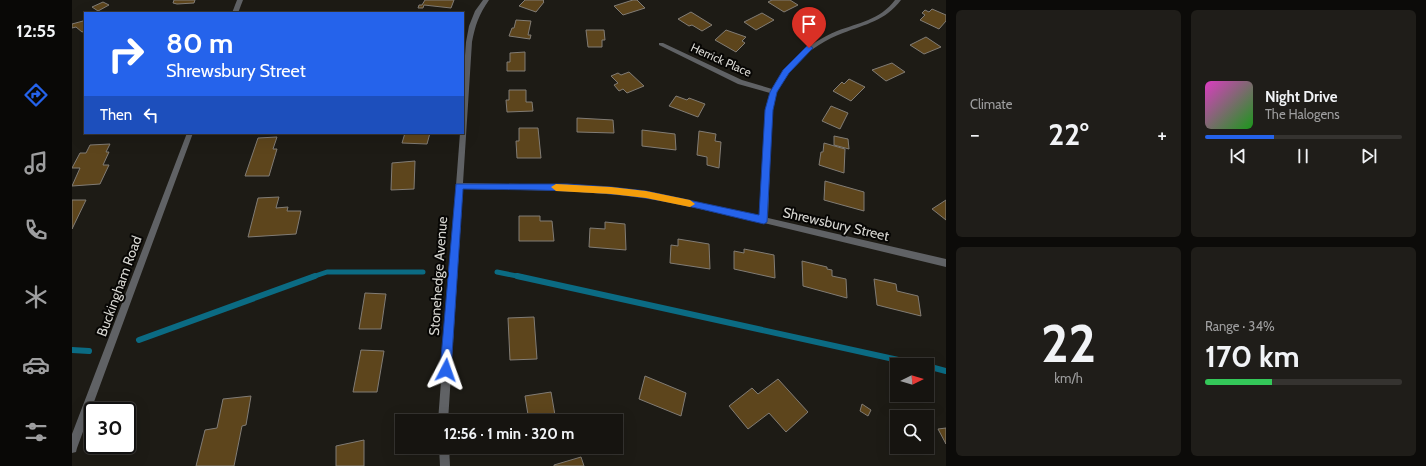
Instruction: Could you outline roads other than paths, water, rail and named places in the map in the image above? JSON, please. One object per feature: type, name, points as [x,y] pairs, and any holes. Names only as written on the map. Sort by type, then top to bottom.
[{"type":"street","points":[[235,12],[240,0]]},
{"type":"street","name":"Stonehedge Avenue","points":[[464,117],[469,42],[472,26],[478,11],[486,0]]},
{"type":"street","points":[[764,220],[769,110],[774,92],[786,72],[809,48],[833,35],[878,18],[888,11],[898,0]]},
{"type":"street","name":"Herrick Place","points":[[661,44],[733,79],[774,92]]},
{"type":"street","name":"Buckingham Road","points":[[72,448],[190,134]]},
{"type":"street","name":"Stonehedge Avenue","points":[[443,414],[463,134]]},
{"type":"street","name":"Shrewsbury Street","points":[[459,186],[567,188],[611,190],[646,194],[946,263]]},
{"type":"street","points":[[444,454],[445,466]]},
{"type":"waterway","points":[[315,276],[327,272],[423,272]]},
{"type":"waterway","points":[[497,272],[517,276]]},
{"type":"waterway","points":[[139,340],[315,276]]},
{"type":"waterway","points":[[517,276],[522,277]]},
{"type":"waterway","points":[[517,276],[890,358]]},
{"type":"waterway","points":[[72,350],[89,351]]},
{"type":"waterway","points":[[934,368],[946,371]]}]
